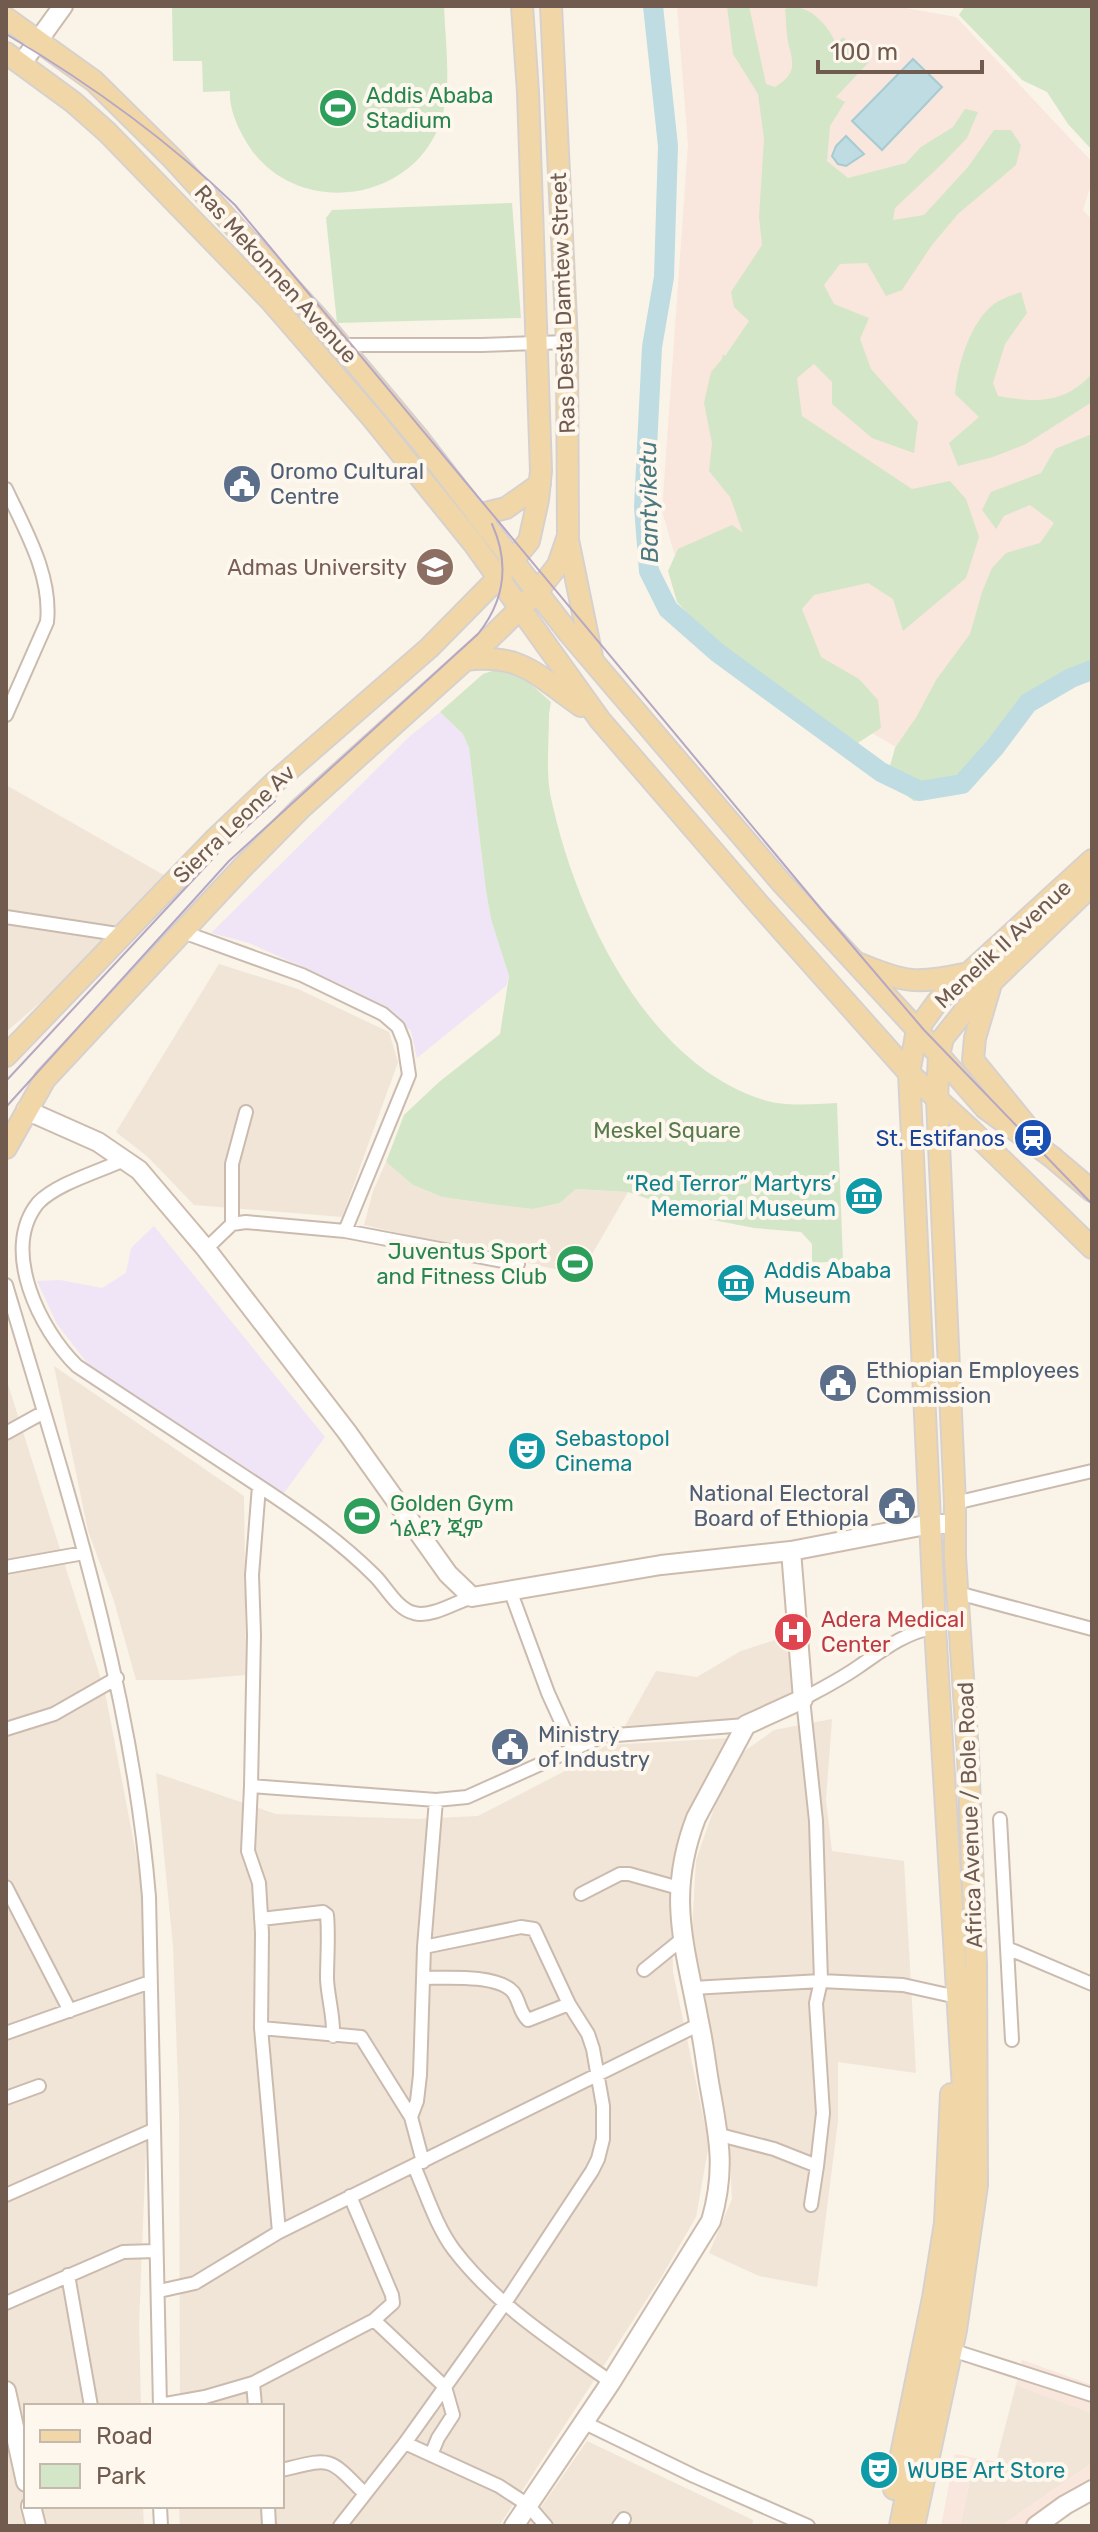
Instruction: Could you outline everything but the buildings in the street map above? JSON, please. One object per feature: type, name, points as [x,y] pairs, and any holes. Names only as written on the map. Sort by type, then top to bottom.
[{"type":"main road","name":"Ras Desta Damtew Street","points":[[498,578],[529,541],[540,484],[522,6]]},
{"type":"main road","name":"Ras Desta Damtew Street","points":[[6,1148],[45,1079],[183,932],[301,808],[521,608],[558,565],[568,536],[567,342],[551,6]]},
{"type":"main road","name":"Ras Mekonnen Avenue","points":[[6,18],[94,81],[156,141],[257,250],[419,439],[593,661],[781,882],[985,1108],[1052,1157]]},
{"type":"main road","name":"Ras Mekonnen Avenue","points":[[14,58],[107,132],[261,290],[373,419],[474,544],[600,720]]},
{"type":"main road","points":[[477,515],[506,508],[540,484]]},
{"type":"main road","points":[[568,536],[593,661]]},
{"type":"main road","points":[[473,604],[478,566],[474,544]]},
{"type":"main road","name":"Sierra Leone Av","points":[[6,1056],[213,841],[264,792],[429,648],[498,578]]},
{"type":"main road","points":[[465,660],[498,658],[527,668],[600,720],[909,1073],[1092,1248]]},
{"type":"main road","name":"Menelik II Avenue","points":[[917,1030],[938,1001],[1092,860]]},
{"type":"main road","name":"Menelik II Avenue","points":[[939,1055],[943,1038],[975,998],[1092,885]]},
{"type":"main road","points":[[853,961],[894,978],[914,982],[968,973]]},
{"type":"main road","points":[[991,983],[975,1038],[973,1060],[1052,1157],[1092,1191]]},
{"type":"main road","name":"Africa Avenue / Bole Road","points":[[914,2526],[956,2330],[977,2185],[968,2031],[957,1997],[935,1627],[909,1073],[917,1030]]},
{"type":"main road","name":"Africa Avenue / Bole Road","points":[[900,2526],[954,2259],[962,2196],[968,2031],[976,1964],[937,1099],[939,1055]]},
{"type":"main road","points":[[922,1315],[947,1314]]},
{"type":"main road","points":[[955,1966],[976,1964]]},
{"type":"main road","points":[[887,2526],[945,2223],[950,2158],[951,2057],[968,2031],[986,2044],[988,2055],[988,2184],[982,2245],[926,2526]]},
{"type":"street","points":[[14,58],[38,41],[63,6]]},
{"type":"street","points":[[340,345],[567,342]]},
{"type":"street","points":[[6,489],[40,569],[48,608],[47,622],[6,715]]},
{"type":"street","points":[[6,917],[124,935]]},
{"type":"street","points":[[183,932],[302,975],[383,1014],[398,1027],[404,1042],[409,1075],[345,1231]]},
{"type":"street","points":[[26,1110],[98,1142],[139,1170],[206,1249],[347,1432],[448,1574],[472,1597]]},
{"type":"street","points":[[232,1224],[232,1164],[246,1112]]},
{"type":"street","points":[[126,1159],[53,1191],[39,1202],[28,1217],[19,1263],[40,1319],[56,1346],[77,1366],[259,1486],[347,1549],[403,1609],[412,1613],[423,1615],[472,1597],[661,1565],[791,1551],[931,1524],[955,1524]]},
{"type":"street","points":[[206,1249],[232,1224],[246,1222],[345,1231],[518,1264]]},
{"type":"street","points":[[6,1285],[117,1678],[143,1830],[149,1897],[160,2404]]},
{"type":"street","points":[[6,1433],[44,1412]]},
{"type":"street","points":[[955,1503],[1092,1471]]},
{"type":"street","points":[[259,1486],[252,1575],[254,1635],[248,1851],[259,1883],[261,2028],[279,2232]]},
{"type":"street","points":[[791,1551],[816,1821],[821,1981],[816,2003],[823,2113],[811,2205]]},
{"type":"street","points":[[6,1567],[84,1553]]},
{"type":"street","points":[[510,1590],[548,1693],[573,1748]]},
{"type":"street","points":[[958,1593],[1092,1629]]},
{"type":"street","points":[[251,1786],[436,1800],[467,1797],[603,1736],[746,1725],[803,1699],[856,1669],[898,1639],[935,1627]]},
{"type":"street","points":[[6,1729],[54,1714],[117,1678]]},
{"type":"street","points":[[514,2526],[611,2382],[711,2221],[719,2182],[720,2135],[681,1940],[679,1888],[689,1834],[746,1725]]},
{"type":"street","points":[[411,2117],[417,2101],[420,2075],[424,1947],[436,1800]]},
{"type":"street","points":[[1000,1819],[1012,2040]]},
{"type":"street","points":[[581,1894],[620,1874],[679,1888]]},
{"type":"street","points":[[6,1887],[70,2011]]},
{"type":"street","points":[[261,1919],[323,1912],[327,1915],[327,1982],[334,2019],[333,2036]]},
{"type":"street","points":[[340,2526],[405,2443],[505,2303],[592,2171],[603,2139],[603,2106],[588,2034],[569,2004],[534,1929],[529,1926],[424,1947]]},
{"type":"street","points":[[644,1970],[681,1940]]},
{"type":"street","points":[[1007,1948],[1092,1984]]},
{"type":"street","points":[[423,1978],[461,1978],[500,1983],[515,1994],[521,2013],[528,2020],[569,2004]]},
{"type":"street","points":[[692,1988],[821,1981],[903,1985],[957,1997]]},
{"type":"street","points":[[6,2033],[150,1982]]},
{"type":"street","points":[[159,2291],[195,2283],[279,2232],[700,2024]]},
{"type":"street","points":[[261,2028],[361,2037],[411,2117],[418,2164],[453,2249],[531,2325],[611,2382]]},
{"type":"street","points":[[6,2098],[39,2086]]},
{"type":"street","points":[[6,2195],[153,2130]]},
{"type":"street","points":[[720,2135],[774,2149],[817,2166]]},
{"type":"street","points":[[170,2404],[253,2383],[374,2320],[393,2303],[350,2196]]},
{"type":"street","points":[[6,2303],[123,2252],[156,2251]]},
{"type":"street","points":[[68,2275],[91,2404]]},
{"type":"street","points":[[374,2320],[445,2387],[453,2415],[431,2455]]},
{"type":"street","points":[[961,2353],[1092,2395]]},
{"type":"street","points":[[253,2383],[255,2404]]},
{"type":"street","points":[[6,2391],[24,2473]]},
{"type":"street","points":[[583,2422],[694,2476],[808,2526]]},
{"type":"street","points":[[405,2443],[499,2486],[528,2505],[546,2526]]},
{"type":"street","points":[[284,2469],[320,2460],[331,2461],[364,2493]]},
{"type":"street","points":[[1036,2526],[1092,2490]]},
{"type":"street","points":[[1052,2526],[1092,2501]]},
{"type":"shaded area","points":[[677,6],[894,6],[956,17],[1092,162],[1092,181],[1083,210],[1092,220],[1092,653],[930,767],[826,706],[687,598],[662,511],[688,144]]},
{"type":"shaded area","points":[[440,712],[463,734],[469,748],[486,891],[491,919],[509,976],[506,986],[417,1058],[411,1031],[392,1013],[351,989],[249,943],[211,933],[410,736]]},
{"type":"shaded area","points":[[6,785],[169,878],[91,959],[6,1032]]},
{"type":"shaded area","points":[[219,964],[298,989],[389,1032],[398,1062],[342,1217],[194,1205],[148,1157],[116,1132]]},
{"type":"shaded area","points":[[386,1162],[413,1185],[442,1197],[498,1205],[533,1209],[560,1203],[576,1189],[628,1192],[580,1275],[364,1225],[373,1191]]},
{"type":"shaded area","points":[[154,1226],[325,1437],[284,1493],[91,1368],[57,1324],[37,1281],[60,1280],[102,1288],[126,1273],[131,1248]]},
{"type":"shaded area","points":[[54,1366],[244,1496],[246,1675],[136,1680],[114,1601],[88,1531]]},
{"type":"shaded area","points":[[6,1378],[105,1692],[141,1880],[148,2101],[139,2324],[141,2404],[24,2404],[24,2508],[143,2508],[144,2526],[6,2526]]},
{"type":"shaded area","points":[[787,1636],[795,1701],[758,1717],[625,1726],[656,1671],[697,1677],[741,1651]]},
{"type":"shaded area","points":[[832,1719],[826,1800],[832,1851],[904,1861],[916,2073],[838,2062],[838,2121],[817,2287],[759,2276],[709,2253],[732,2199],[729,2137],[715,2078],[692,1930],[696,1860],[717,1800],[742,1753],[774,1730]]},
{"type":"shaded area","points":[[731,1738],[680,1840],[671,1893],[673,1972],[709,2144],[696,2217],[662,2276],[499,2526],[180,2526],[179,2508],[284,2508],[284,2404],[180,2404],[179,2110],[173,1946],[156,1773],[276,1814],[416,1819],[478,1816],[607,1745]]},
{"type":"shaded area","points":[[1022,2360],[1092,2385],[1092,2413],[1016,2385]]},
{"type":"shaded area","points":[[1016,2385],[1092,2413],[1092,2463],[1001,2526],[960,2526],[975,2458],[996,2462]]},
{"type":"shaded area","points":[[587,2441],[753,2520],[752,2526],[528,2526]]},
{"type":"shaded area","points":[[955,2454],[975,2458],[960,2526],[941,2526]]},
{"type":"shaded area","points":[[1092,2463],[1092,2480],[1024,2526],[1001,2526]]},
{"type":"green space","name":"Addis Ababa Stadium","points":[[172,6],[444,6],[447,90],[442,117],[428,147],[406,170],[380,185],[350,192],[319,191],[290,182],[264,164],[244,138],[234,115],[230,91],[203,92],[202,61],[173,61]]},
{"type":"green space","points":[[727,6],[749,6],[766,84],[775,87],[791,70],[785,9],[793,7],[816,17],[829,30],[836,44],[843,37],[869,62],[836,97],[845,102],[830,126],[827,161],[848,178],[906,163],[921,147],[953,127],[965,109],[978,112],[967,138],[895,208],[893,220],[924,215],[968,167],[994,130],[1011,130],[1021,145],[1016,165],[958,214],[932,245],[902,290],[886,296],[867,263],[840,264],[824,285],[834,304],[869,318],[860,339],[871,369],[918,422],[914,453],[872,438],[832,404],[832,382],[814,364],[797,378],[802,416],[912,489],[950,481],[966,499],[979,537],[966,578],[903,631],[893,599],[868,583],[814,595],[802,609],[821,657],[859,679],[878,700],[881,728],[853,746],[825,726],[780,702],[709,636],[677,602],[668,571],[678,549],[732,525],[743,533],[730,497],[709,471],[712,443],[704,403],[711,372],[749,321],[734,307],[731,292],[762,245],[759,217],[764,139],[758,94],[733,54]]},
{"type":"green space","points":[[965,6],[1092,6],[1092,150],[1068,124],[1047,92],[1022,80],[959,15]]},
{"type":"green space","points":[[512,203],[521,318],[337,323],[326,218],[332,210]]},
{"type":"green space","points":[[1021,292],[1027,313],[1005,344],[993,383],[998,396],[1025,400],[1049,399],[1071,391],[1092,374],[1092,402],[1026,444],[958,466],[949,443],[979,417],[955,394],[967,344],[988,309]]},
{"type":"green space","points":[[1092,434],[1092,667],[1047,694],[992,754],[938,797],[914,801],[886,780],[895,748],[936,680],[970,634],[992,568],[1006,553],[1040,543],[1054,523],[1030,505],[1004,516],[996,529],[982,510],[991,492],[1041,473],[1055,449]]},
{"type":"green space","name":"Meskel Square","points":[[501,668],[518,673],[551,702],[549,784],[561,837],[576,884],[596,930],[621,975],[650,1017],[683,1052],[721,1081],[781,1104],[837,1103],[843,1261],[812,1263],[812,1244],[801,1232],[754,1228],[708,1219],[628,1192],[576,1189],[560,1203],[533,1209],[442,1197],[413,1185],[386,1162],[404,1115],[439,1082],[500,1034],[509,976],[491,919],[486,891],[469,748],[463,734],[440,712],[483,674]]},
{"type":"water","points":[[913,59],[942,87],[882,150],[852,121]]},
{"type":"water","points":[[846,136],[864,154],[846,166],[838,164],[832,156],[836,146]]},
{"type":"waterway","name":"Bantyiketu","points":[[653,6],[668,146],[664,277],[652,347],[644,507],[649,571],[668,609],[718,653],[881,772],[920,791],[962,784],[1028,703],[1071,678],[1092,670]]},
{"type":"tram line","points":[[6,34],[125,113],[182,157],[235,205],[924,1030],[1092,1204]]},
{"type":"tram line","points":[[6,1107],[229,861],[478,634],[494,608],[502,581],[501,553],[492,524]]},
{"type":"tram line","points":[[6,1081],[219,852],[275,801]]},
{"type":"place","name":"Addis Ababa Stadium","points":[[338,108]]},
{"type":"place","name":"Oromo Cultural Centre","points":[[242,484]]},
{"type":"place","name":"Admas University","points":[[435,567]]},
{"type":"place","name":"St. Estifanos","points":[[1033,1138]]},
{"type":"place","name":"“Red Terror” Martyrs’ Memorial Museum","points":[[864,1196]]},
{"type":"place","name":"Juventus Sport and Fitness Club","points":[[575,1264]]},
{"type":"place","name":"Addis Ababa Museum","points":[[736,1283]]},
{"type":"place","name":"Ethiopian Employees Commission","points":[[838,1383]]},
{"type":"place","name":"Sebastopol Cinema","points":[[527,1451]]},
{"type":"place","name":"National Electoral Board of Ethiopia","points":[[897,1506]]},
{"type":"place","name":"Golden Gym ጎልደን ጂም","points":[[362,1516]]},
{"type":"place","name":"Adera Medical Center","points":[[793,1632]]},
{"type":"place","name":"Ministry of Industry","points":[[510,1747]]},
{"type":"place","name":"WUBE Art Store","points":[[879,2470]]}]
